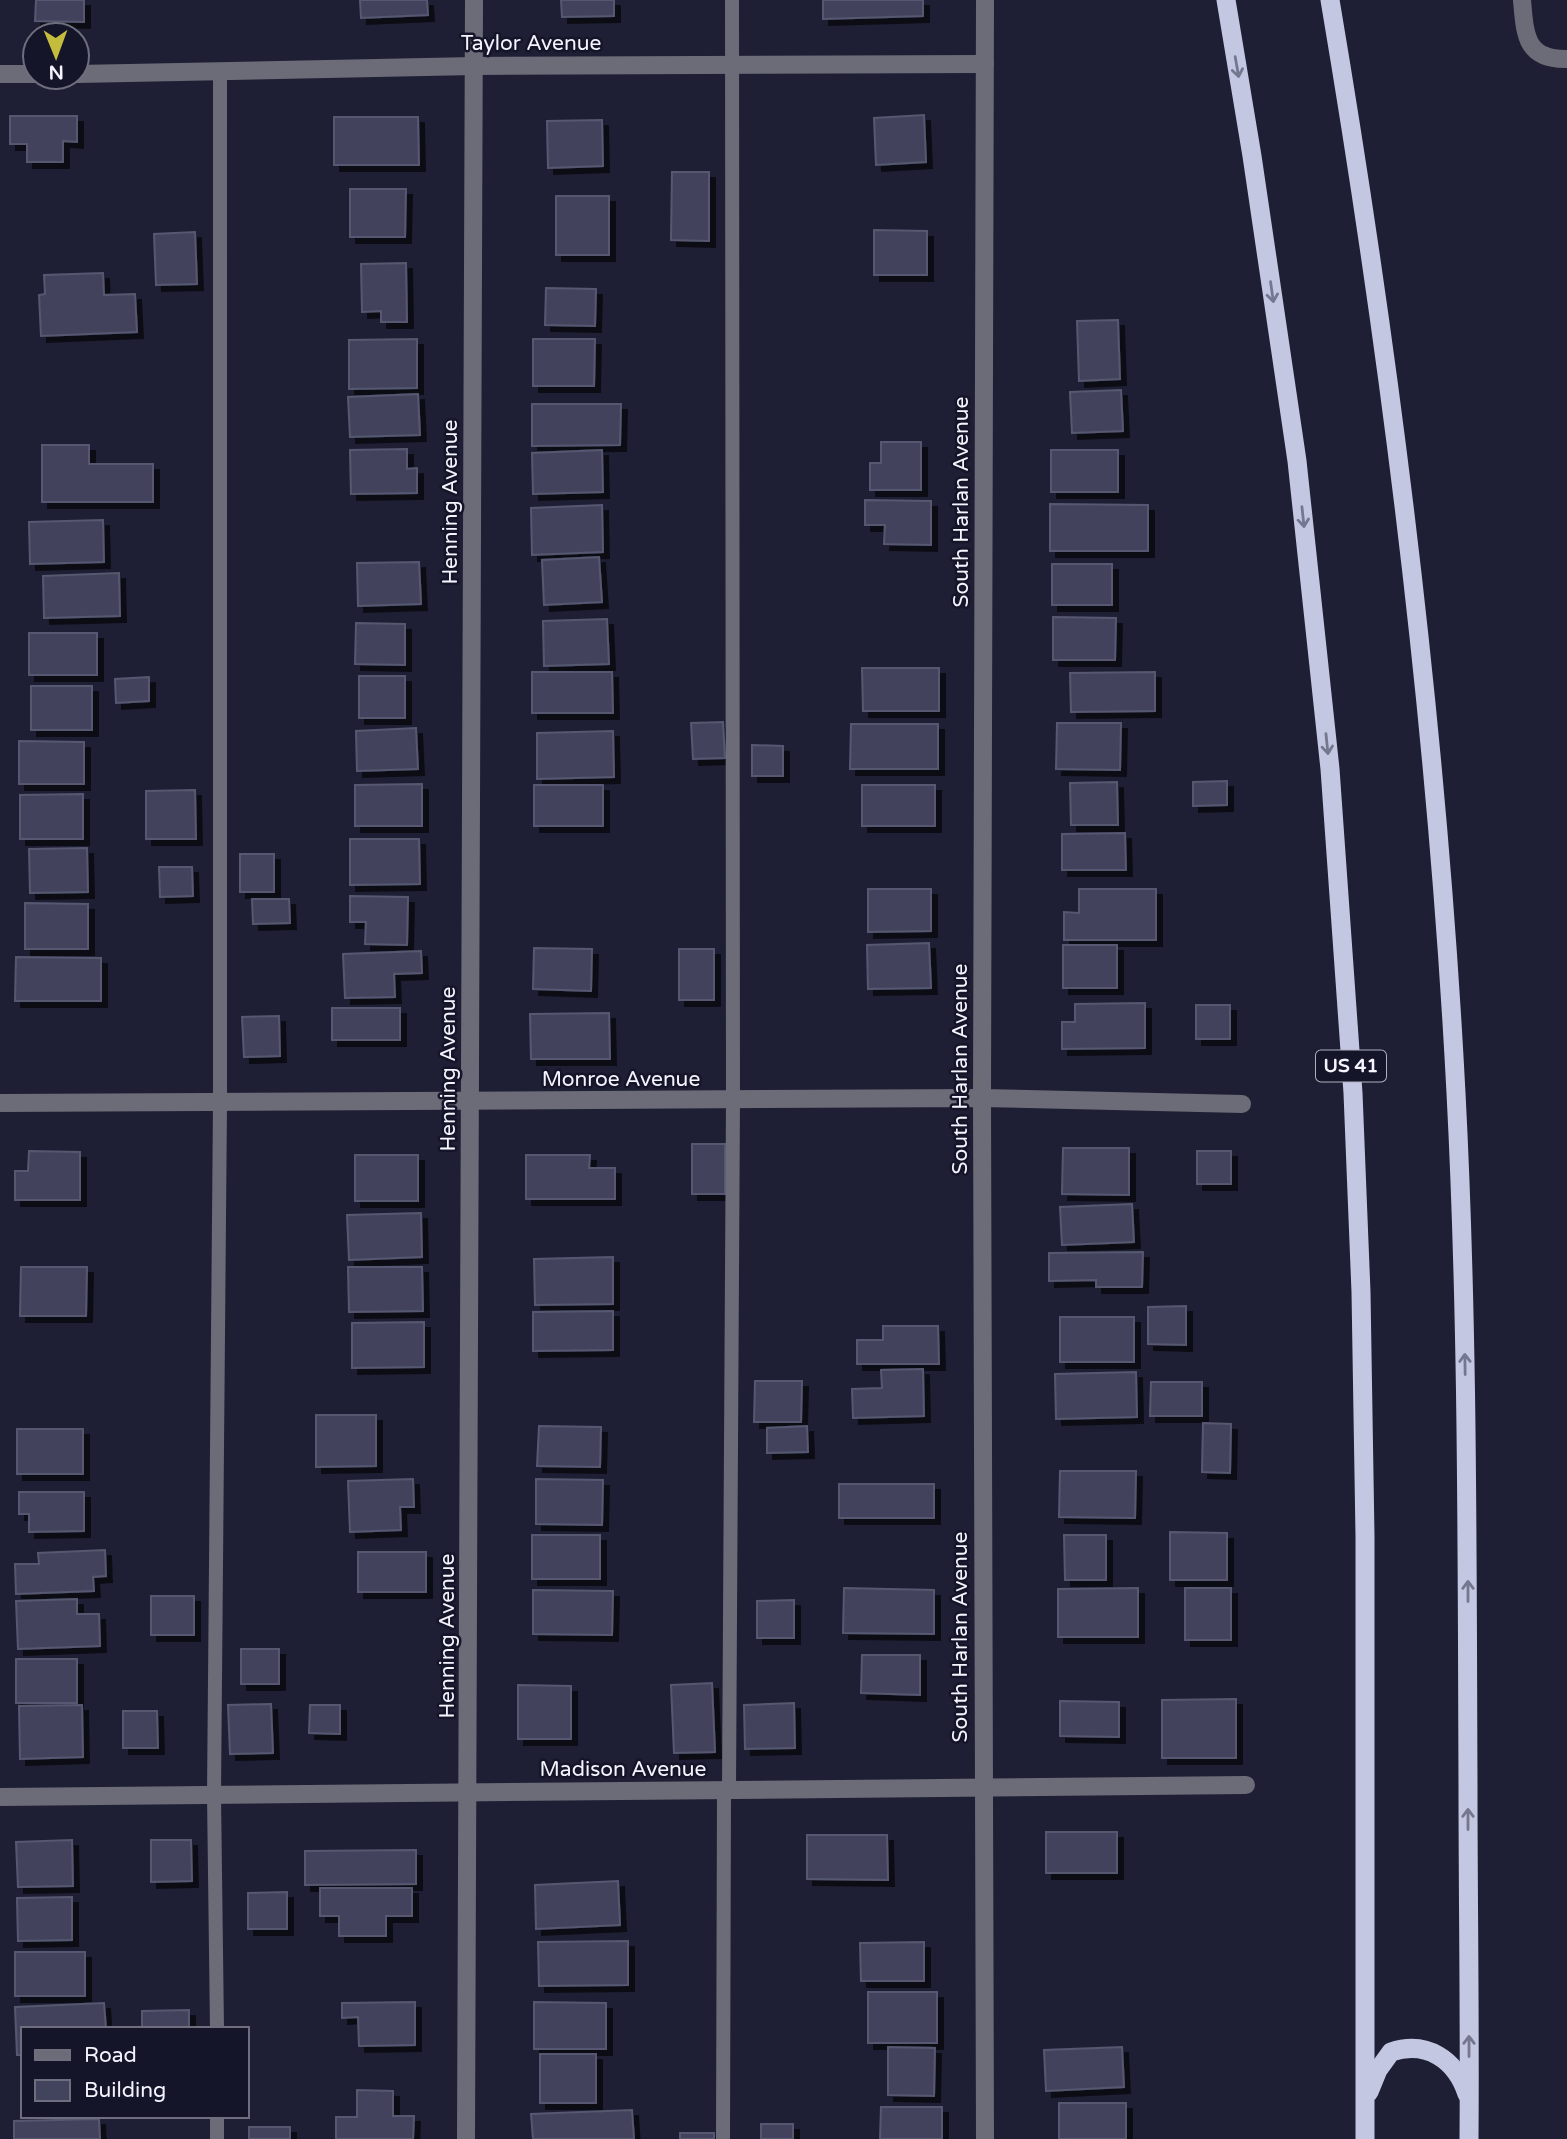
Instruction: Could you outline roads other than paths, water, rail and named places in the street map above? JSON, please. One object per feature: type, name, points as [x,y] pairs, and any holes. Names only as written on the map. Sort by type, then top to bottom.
[{"type":"highway","name":"US 41","points":[[1226,0],[1252,156],[1298,475],[1330,769],[1353,1093],[1362,1292],[1365,1536],[1365,2139]]},
{"type":"highway","points":[[1330,0],[1356,153],[1405,510],[1426,709],[1448,965],[1462,1251],[1466,1406],[1469,2139]]},
{"type":"highway","points":[[1366,2102],[1378,2070],[1391,2052],[1415,2048],[1429,2050],[1455,2068],[1469,2101]]},
{"type":"street","name":"Henning Avenue","points":[[466,2139],[474,0]]},
{"type":"street","name":"South Harlan Avenue","points":[[985,0],[982,1098],[985,2139]]},
{"type":"street","points":[[1522,0],[1526,34],[1534,50],[1548,58],[1567,59]]},
{"type":"street","name":"Taylor Avenue","points":[[91,74],[474,66],[985,64]]},
{"type":"street","points":[[0,74],[21,74]]},
{"type":"street","name":"Monroe Avenue","points":[[0,1103],[471,1103],[982,1098],[1242,1104]]},
{"type":"street","name":"Madison Avenue","points":[[0,1797],[1246,1786]]},
{"type":"lane","points":[[723,2139],[733,1100],[732,0]]},
{"type":"lane","points":[[217,2027],[214,1795],[220,1103],[220,71]]},
{"type":"lane","points":[[217,2118],[217,2139]]}]
